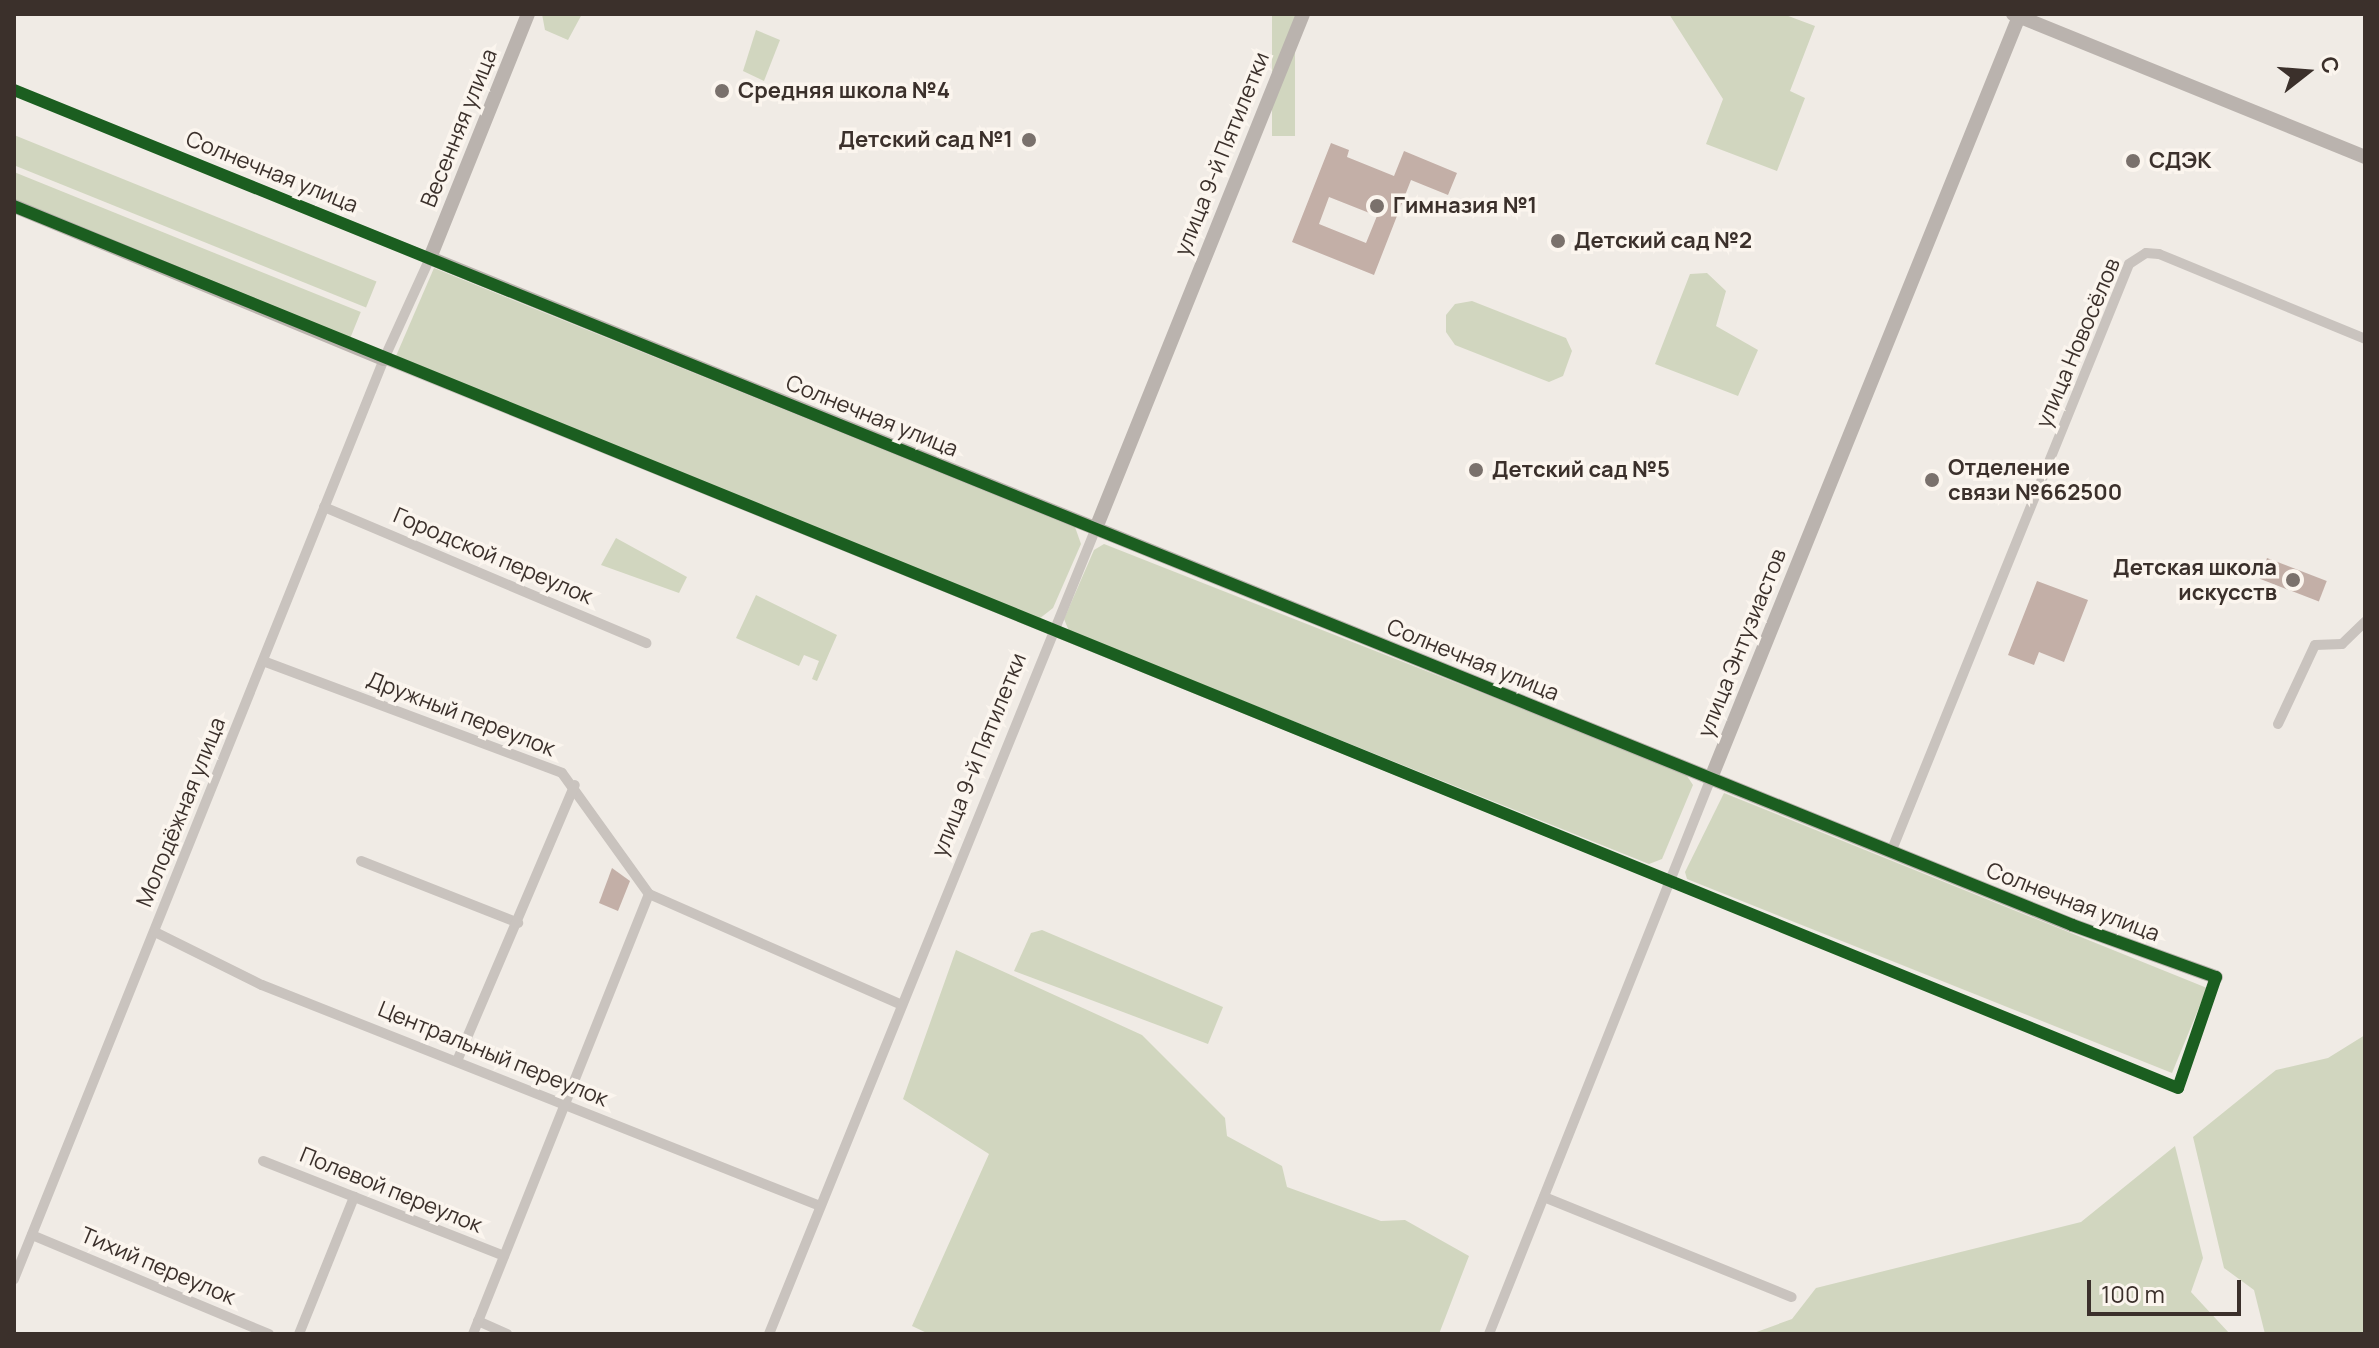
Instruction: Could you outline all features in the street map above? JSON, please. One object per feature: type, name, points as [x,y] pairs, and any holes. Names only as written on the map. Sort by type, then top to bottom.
[{"type":"street","name":"Весенняя улица","points":[[430,258],[528,14]]},
{"type":"street","name":"улица 9-й Пятилетки","points":[[769,1334],[1303,14]]},
{"type":"street","points":[[2017,15],[2365,157]]},
{"type":"street","name":"улица Энтузиастов","points":[[1489,1334],[2017,15]]},
{"type":"street","name":"Солнечная улица","points":[[14,90],[1891,852],[2216,977],[2178,1088],[384,359]]},
{"type":"street","points":[[14,206],[384,359]]},
{"type":"street","name":"улица Новосёлов","points":[[1891,852],[2129,264],[2146,253],[2159,254],[2365,339]]},
{"type":"street","name":"Молодёжная улица","points":[[14,1279],[384,359],[430,258]]},
{"type":"street","name":"Городской переулок","points":[[324,507],[646,643]]},
{"type":"street","points":[[2278,724],[2315,645],[2342,644],[2365,622]]},
{"type":"street","name":"Дружный переулок","points":[[263,661],[562,773],[575,785],[649,894]]},
{"type":"street","points":[[457,1061],[575,785]]},
{"type":"street","points":[[361,861],[518,923]]},
{"type":"street","points":[[473,1334],[562,1101],[649,894],[902,1005]]},
{"type":"street","name":"Центральный переулок","points":[[155,932],[262,985],[562,1101],[820,1206]]},
{"type":"street","name":"Полевой переулок","points":[[263,1161],[504,1256]]},
{"type":"street","points":[[299,1334],[354,1197]]},
{"type":"street","points":[[1544,1197],[1792,1297]]},
{"type":"street","name":"Тихий переулок","points":[[32,1235],[269,1334]]},
{"type":"street","points":[[478,1321],[507,1334]]},
{"type":"green space","points":[[542,14],[582,14],[568,40],[545,30]]},
{"type":"green space","points":[[1272,14],[1295,14],[1295,136],[1272,136]]},
{"type":"green space","points":[[1669,14],[1783,14],[1815,26],[1790,91],[1805,98],[1777,171],[1706,144],[1723,99]]},
{"type":"green space","points":[[756,30],[780,40],[764,81],[743,71]]},
{"type":"green space","points":[[14,135],[377,281],[366,307],[14,165]]},
{"type":"green space","points":[[14,172],[361,312],[350,338],[14,202]]},
{"type":"green space","points":[[434,268],[1075,527],[1081,544],[1053,608],[1039,619],[396,356]]},
{"type":"green space","points":[[1707,273],[1726,291],[1716,326],[1758,350],[1738,396],[1655,364],[1690,274]]},
{"type":"green space","points":[[1472,301],[1566,338],[1572,351],[1563,376],[1549,382],[1455,345],[1446,332],[1446,315],[1455,304]]},
{"type":"green space","points":[[616,538],[687,577],[679,593],[601,565]]},
{"type":"green space","points":[[1104,544],[1685,773],[1693,785],[1662,859],[1649,864],[1069,631],[1064,619],[1094,550]]},
{"type":"green space","points":[[756,595],[837,635],[817,681],[812,679],[819,661],[804,655],[799,666],[736,638]]},
{"type":"green space","points":[[1724,793],[2207,988],[2172,1073],[1687,879],[1685,872]]},
{"type":"green space","points":[[1042,930],[1223,1007],[1208,1044],[1014,971],[1031,933]]},
{"type":"green space","points":[[956,950],[1142,1035],[1225,1118],[1227,1136],[1282,1166],[1287,1187],[1381,1221],[1405,1220],[1469,1256],[1439,1334],[929,1334],[912,1326],[989,1154],[903,1099]]},
{"type":"green space","points":[[2365,1035],[2365,1334],[2265,1334],[2254,1290],[2224,1268],[2193,1137],[2276,1070],[2328,1058]]},
{"type":"green space","points":[[2175,1146],[2203,1258],[2191,1292],[2230,1334],[1751,1334],[1792,1319],[1816,1288],[2081,1222]]},
{"type":"building","name":"Гимназия №1","points":[[1331,143],[1349,150],[1347,157],[1394,176],[1404,151],[1457,173],[1448,195],[1411,180],[1374,275],[1292,242]],"holes":[[[1329,197],[1377,216],[1366,243],[1319,224]]]},
{"type":"building","name":"Детская школа искусств","points":[[2267,558],[2327,581],[2319,601],[2259,579]]},
{"type":"building","points":[[2037,581],[2088,600],[2064,662],[2039,652],[2034,665],[2008,655]]},
{"type":"building","points":[[612,868],[630,881],[618,911],[599,903]]},
{"type":"cycle path","points":[[14,90],[2072,925],[2216,977],[2178,1088],[14,206]]},
{"type":"place","name":"Средняя школа №4","points":[[722,91]]},
{"type":"place","name":"Детский сад №1","points":[[1029,140]]},
{"type":"place","name":"СДЭК","points":[[2133,161]]},
{"type":"place","name":"Гимназия №1","points":[[1377,206]]},
{"type":"place","name":"Детский сад №2","points":[[1558,241]]},
{"type":"place","name":"Детский сад №5","points":[[1476,470]]},
{"type":"place","name":"Отделение связи №662500","points":[[1932,480]]},
{"type":"place","name":"Детская школа искусств","points":[[2293,580]]}]
